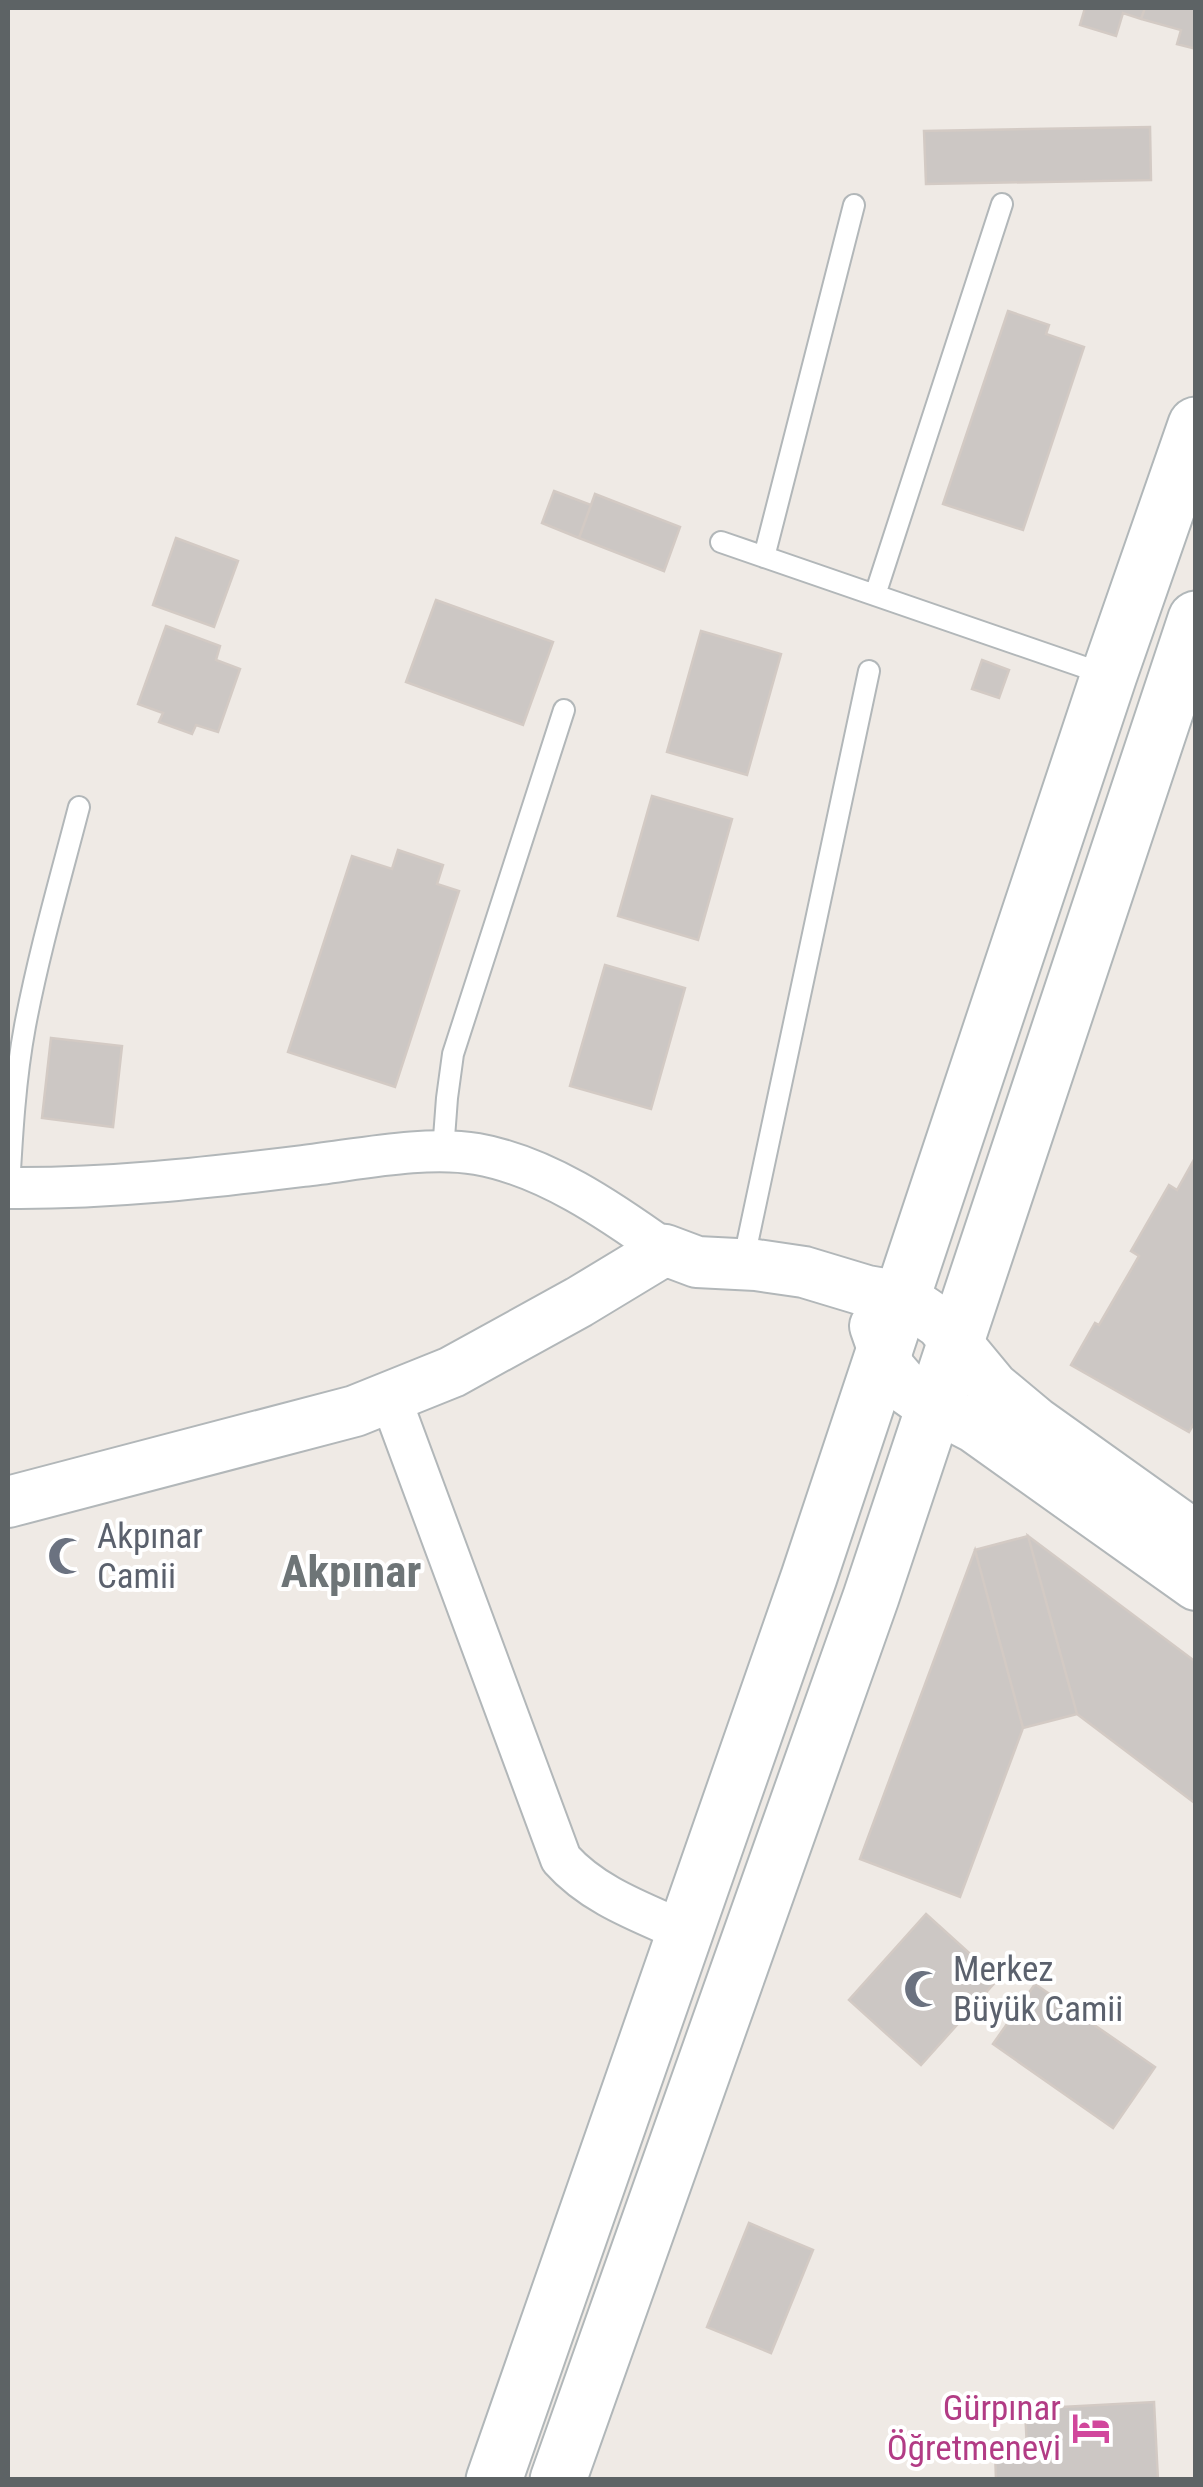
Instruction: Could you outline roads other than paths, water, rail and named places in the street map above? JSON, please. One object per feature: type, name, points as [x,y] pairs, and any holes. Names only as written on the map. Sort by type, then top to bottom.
[{"type":"main road","points":[[494,2480],[809,1577],[1109,675],[1196,426]]},
{"type":"main road","points":[[558,2480],[871,1598],[1196,620]]},
{"type":"street","points":[[8,1188],[102,1186],[444,1151],[514,1163],[610,1212],[678,1257],[804,1272],[902,1297],[956,1340],[993,1387],[1035,1422],[1196,1537]]},
{"type":"street","points":[[8,1502],[355,1412],[452,1372],[665,1250]]},
{"type":"street","points":[[804,1272],[866,1313],[875,1324],[890,1369],[922,1400],[974,1427],[1196,1586]]},
{"type":"street","points":[[390,1397],[562,1859],[576,1876],[598,1892],[685,1932]]},
{"type":"lane","points":[[875,595],[1002,204]]},
{"type":"lane","points":[[764,557],[854,205]]},
{"type":"lane","points":[[722,542],[1109,675]]},
{"type":"lane","points":[[742,1265],[870,670]]},
{"type":"lane","points":[[444,1151],[454,1054],[564,710]]},
{"type":"lane","points":[[8,1188],[24,1028],[79,807]]},
{"type":"place","name":"Akpınar Camii","points":[[67,1556]]},
{"type":"place","name":"Merkez Büyük Camii","points":[[923,1989]]},
{"type":"place","name":"Gürpınar Öğretmenevi","points":[[1091,2428]]},
{"type":"district","name":"Akpınar","points":[[351,1571]]}]
